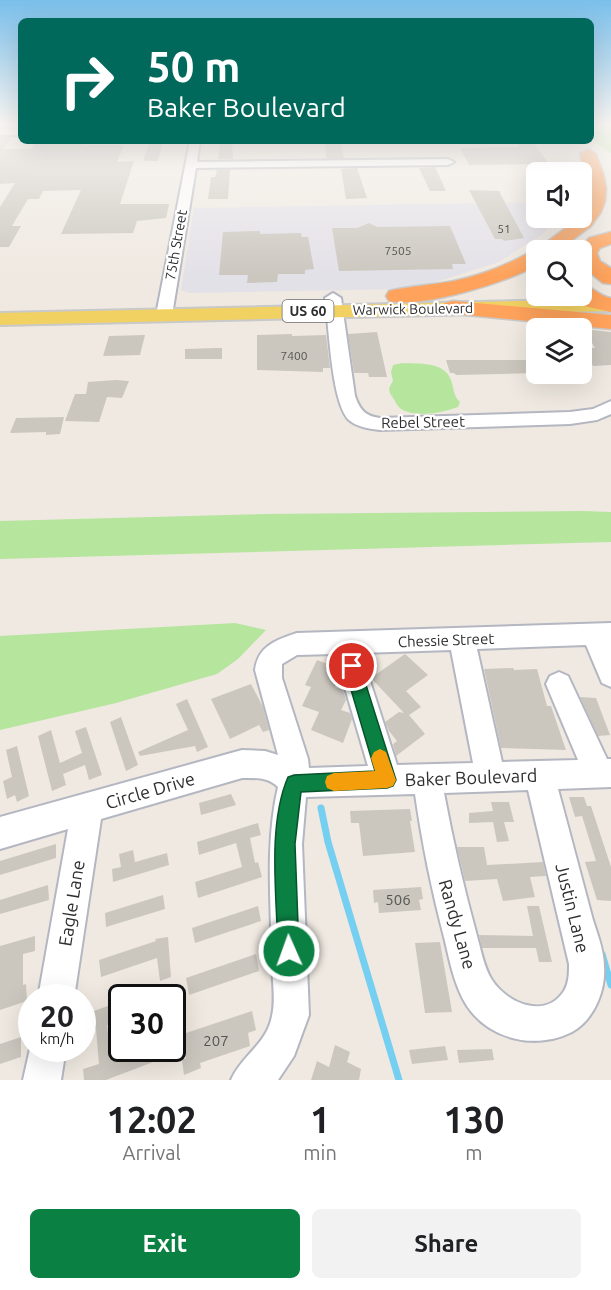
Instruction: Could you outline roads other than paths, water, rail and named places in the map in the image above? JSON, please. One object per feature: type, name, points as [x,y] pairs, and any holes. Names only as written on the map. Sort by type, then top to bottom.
[{"type":"highway","points":[[565,240],[597,214],[606,197],[603,175]]},
{"type":"highway","points":[[611,238],[595,242],[587,253],[591,264],[611,278]]},
{"type":"highway","points":[[397,296],[450,289],[488,280],[526,263]]},
{"type":"highway","points":[[592,301],[611,305]]},
{"type":"highway","points":[[453,308],[611,322]]},
{"type":"main road","points":[[592,292],[611,292]]},
{"type":"main road","name":"Warwick Boulevard","points":[[334,305],[397,296],[526,294]]},
{"type":"main road","name":"Warwick Boulevard","points":[[0,318],[165,309],[334,305],[453,308],[611,305]]},
{"type":"main road","name":"Warwick Boulevard","points":[[0,306],[165,309]]},
{"type":"street","name":"75th Street","points":[[165,309],[189,175]]},
{"type":"street","name":"Rebel Street","points":[[334,305],[346,396],[350,411],[362,420],[380,424],[570,418],[597,414],[611,407]]},
{"type":"street","name":"Chessie Street","points":[[294,783],[291,745],[267,668],[271,659],[284,648],[297,644],[602,634]]},
{"type":"street","points":[[602,634],[611,675]]},
{"type":"street","points":[[462,639],[490,776]]},
{"type":"street","points":[[345,643],[387,780]]},
{"type":"street","points":[[560,684],[605,773]]},
{"type":"street","name":"Circle Drive","points":[[0,832],[242,764],[259,763],[275,767],[289,776],[294,783]]},
{"type":"street","name":"Baker Boulevard","points":[[294,783],[605,773]]},
{"type":"street","name":"Justin Lane","points":[[539,774],[586,964],[586,984],[580,1002],[567,1016],[546,1024]]},
{"type":"street","name":"Randy Lane","points":[[427,779],[444,875],[478,992],[489,1006],[503,1016],[522,1023],[546,1024]]},
{"type":"street","points":[[250,1080],[276,1052],[291,1014],[286,844],[289,805],[294,783]]},
{"type":"street","name":"Eagle Lane","points":[[58,984],[87,808]]},
{"type":"street","points":[[42,1080],[45,1062]]},
{"type":"waterway","points":[[321,808],[328,842],[399,1080]]},
{"type":"waterway","points":[[602,954],[611,985]]}]
